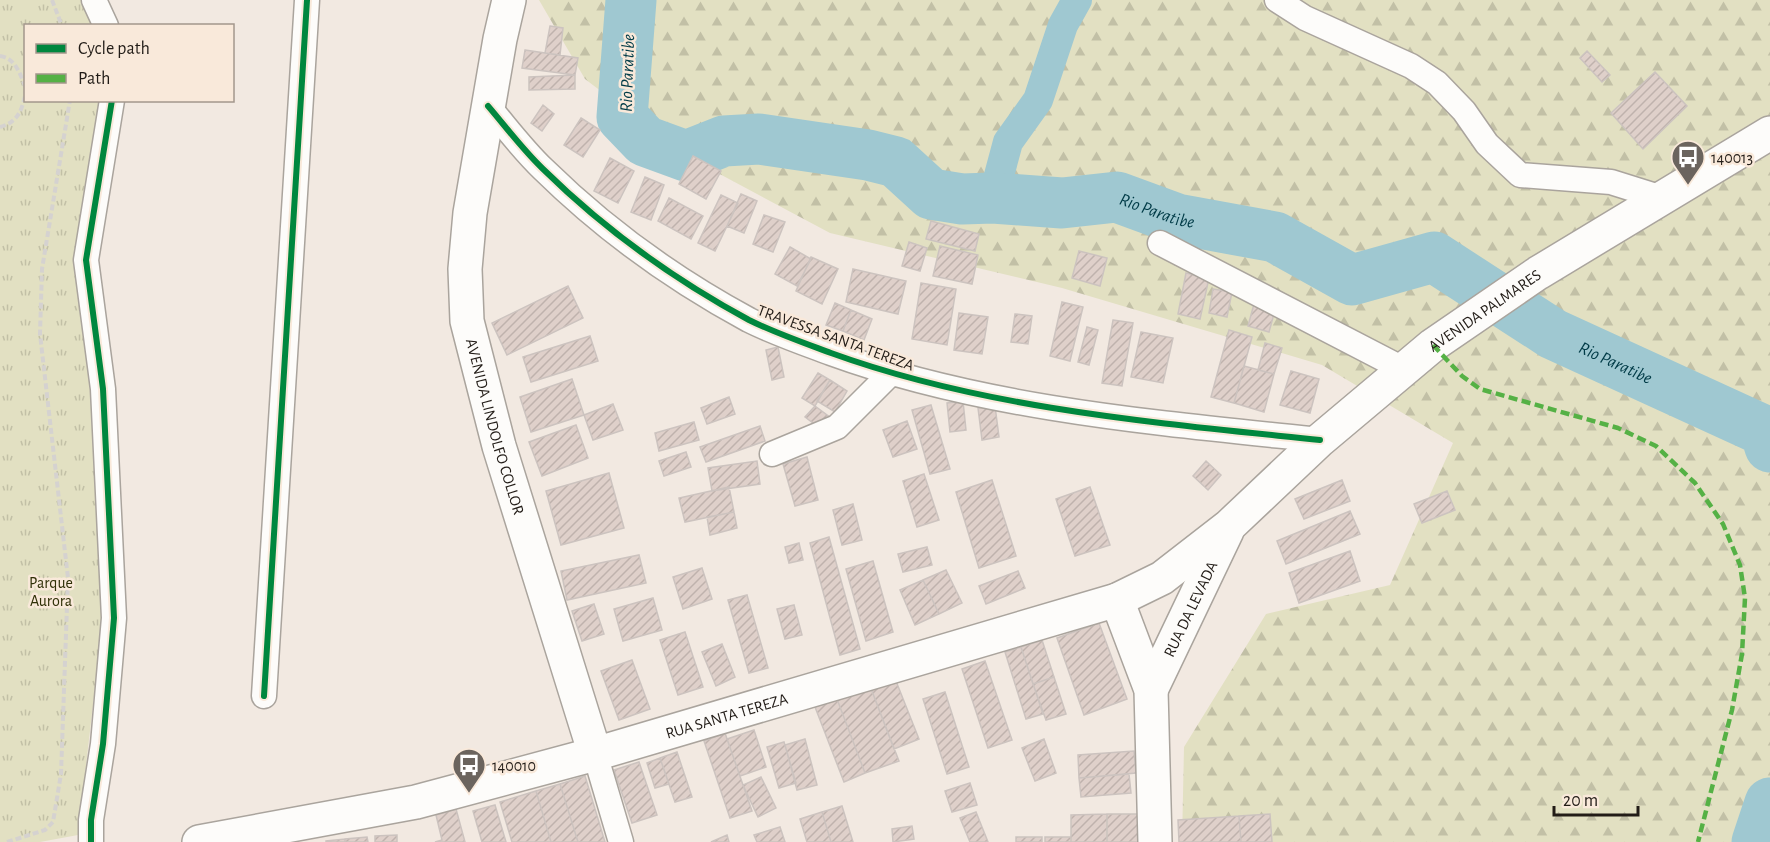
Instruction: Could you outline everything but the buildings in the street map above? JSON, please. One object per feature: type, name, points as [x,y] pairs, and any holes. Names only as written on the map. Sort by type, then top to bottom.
[{"type":"main road","name":"AVENIDA LINDOLFO COLLOR","points":[[509,0],[470,213],[465,269],[467,321],[499,446],[595,754]]},
{"type":"main road","name":"AVENIDA PALMARES","points":[[1229,526],[1320,440],[1433,345],[1525,283],[1770,133]]},
{"type":"main road","name":"RUA SANTA TEREZA","points":[[199,842],[416,802],[595,754],[1117,600],[1162,578],[1229,526]]},
{"type":"main road","name":"RUA DA LEVADA","points":[[1150,690],[1229,526]]},
{"type":"main road","name":"RUA DA LEVADA","points":[[1117,600],[1150,690],[1155,842]]},
{"type":"street","points":[[94,0],[105,24]]},
{"type":"street","points":[[264,696],[308,0]]},
{"type":"street","points":[[1277,0],[1305,18],[1411,66],[1437,83],[1464,111],[1486,144],[1520,175],[1611,182],[1662,198]]},
{"type":"street","points":[[91,842],[91,820],[103,744],[114,618],[103,389],[86,260],[112,102]]},
{"type":"street","name":"TRAVESSA SANTA TEREZA","points":[[488,106],[541,167],[567,192],[651,259],[751,321],[890,374],[1023,403],[1320,440]]},
{"type":"street","points":[[1160,243],[1405,370]]},
{"type":"street","points":[[772,453],[837,427],[890,374]]},
{"type":"street","name":"AVENIDA LINDOLFO COLLOR","points":[[595,754],[621,842]]},
{"type":"path","points":[[52,0],[61,24]]},
{"type":"path","points":[[0,56],[6,56],[20,70],[24,83]]},
{"type":"path","points":[[20,70],[24,68]]},
{"type":"path","points":[[0,127],[7,125],[22,111],[24,100]]},
{"type":"path","points":[[7,842],[45,830],[53,822],[62,774],[68,578],[40,334],[42,269],[70,102]]},
{"type":"green space","name":"Parque Aurora","points":[[0,0],[90,0],[99,24],[24,24],[24,102],[100,102],[73,260],[91,395],[103,618],[78,835],[40,842],[0,842]]},
{"type":"green space","points":[[539,0],[1770,0],[1770,842],[1182,842],[1184,747],[1266,614],[1390,585],[1453,443],[1322,365],[1062,288],[830,233],[686,156],[585,79]]},
{"type":"waterway","name":"Rio Paratibe","points":[[631,0],[622,117],[645,141],[686,156],[724,141],[759,139],[868,155],[896,162],[931,194],[962,199],[993,198],[1062,203],[1117,197],[1177,219],[1275,237],[1352,280],[1434,257],[1553,334],[1765,431],[1770,447]]},
{"type":"waterway","points":[[993,198],[1008,142],[1038,100],[1063,25],[1077,0]]},
{"type":"waterway","name":"Rio Paratibe","points":[[1757,842],[1770,803]]},
{"type":"marked path","points":[[1433,345],[1462,376],[1480,389],[1618,428],[1656,446],[1695,483],[1723,524],[1740,565],[1745,598],[1742,654],[1732,710],[1698,842]]},
{"type":"cycle path","points":[[264,696],[307,0]]},
{"type":"cycle path","points":[[91,842],[91,820],[103,744],[114,618],[103,389],[86,260],[112,102]]},
{"type":"cycle path","points":[[488,106],[536,162],[566,191],[615,232],[694,288],[749,320],[779,334],[890,372],[1011,401],[1135,420],[1320,440]]},
{"type":"place","name":"140013","points":[[1688,186]]},
{"type":"place","name":"140010","points":[[469,794]]}]
